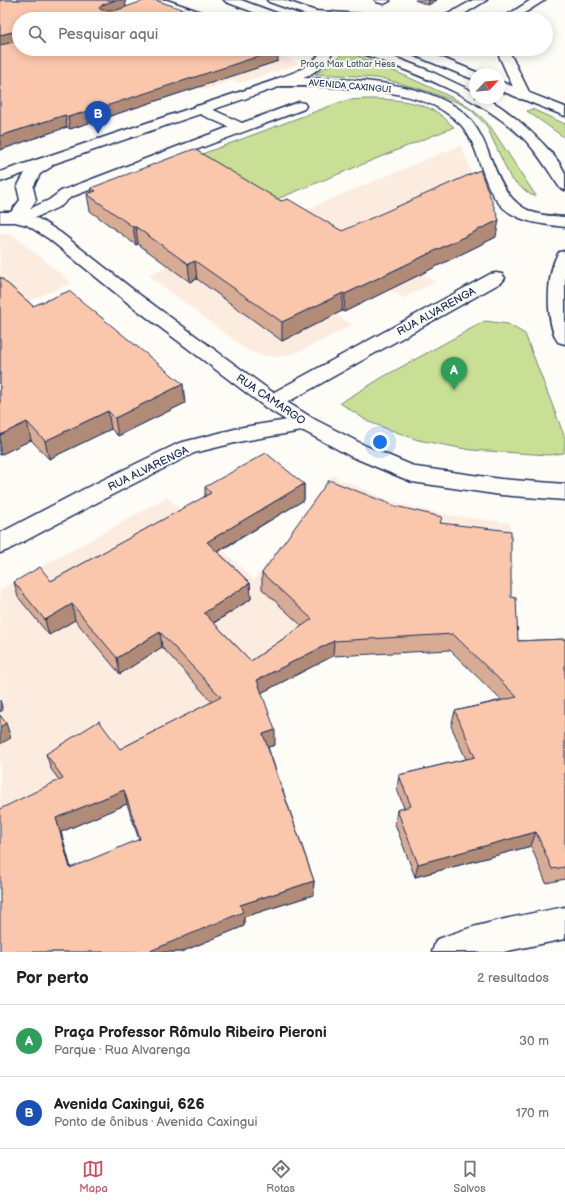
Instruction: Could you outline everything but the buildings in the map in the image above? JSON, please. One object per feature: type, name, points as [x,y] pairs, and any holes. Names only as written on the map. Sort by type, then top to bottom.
[{"type":"main road","points":[[144,6],[157,0],[191,12]]},
{"type":"main road","points":[[230,0],[263,12]]},
{"type":"main road","points":[[273,0],[309,12]]},
{"type":"main road","points":[[464,12],[481,0]]},
{"type":"main road","points":[[519,12],[539,0]]},
{"type":"main road","points":[[281,82],[311,68],[323,59],[324,56]]},
{"type":"main road","points":[[379,56],[446,83],[501,114],[525,133],[548,160],[565,185]]},
{"type":"main road","points":[[427,56],[469,74]]},
{"type":"main road","points":[[505,56],[524,96]]},
{"type":"main road","name":"AVENIDA CAXINGUI","points":[[60,156],[281,82],[330,83],[393,90],[434,101],[451,110],[467,123],[483,151],[499,195],[509,205],[526,215],[565,222]]},
{"type":"main road","points":[[505,88],[565,112]]},
{"type":"main road","points":[[13,217],[55,202],[66,194],[240,127],[299,106]]},
{"type":"main road","points":[[200,109],[240,127]]},
{"type":"main road","points":[[55,202],[39,206],[28,200],[25,187],[34,171],[60,156]]},
{"type":"main road","points":[[0,177],[60,156]]},
{"type":"main road","points":[[13,217],[28,200]]},
{"type":"main road","name":"RUA CAMARGO","points":[[13,217],[33,222],[55,236],[134,299],[272,402],[307,424],[358,452],[412,474],[501,487],[565,492]]},
{"type":"main road","points":[[565,256],[562,261],[557,292],[562,332],[565,338]]},
{"type":"main road","name":"RUA ALVARENGA","points":[[272,402],[496,278]]},
{"type":"main road","name":"RUA ALVARENGA","points":[[0,544],[187,448],[243,434],[307,424]]},
{"type":"main road","points":[[448,952],[509,934],[565,923]]},
{"type":"shaded area","points":[[199,56],[282,56],[299,64],[240,83],[234,80],[204,90],[150,61]]},
{"type":"shaded area","points":[[461,145],[474,179],[422,274],[436,282],[403,298],[337,257],[286,281],[352,325],[301,351],[273,357],[260,355],[247,350],[148,275]]},
{"type":"shaded area","points":[[0,233],[7,233],[16,237],[72,283],[17,306],[0,291]]},
{"type":"shaded area","points":[[333,476],[389,500],[419,509],[449,515],[510,523],[513,646],[529,727],[450,650],[333,656],[0,826],[0,590],[167,497],[254,580]]},
{"type":"green space","name":"Praça Max Lothar Hess","points":[[339,56],[359,56],[441,92],[467,106],[490,126],[536,196],[531,195],[511,179],[486,125],[470,109],[459,103],[427,91],[384,79],[315,74],[335,62]]},
{"type":"green space","points":[[348,100],[394,100],[421,105],[438,113],[454,127],[260,206],[186,160],[338,103]]},
{"type":"green space","points":[[532,109],[565,124],[565,138],[527,111]]},
{"type":"green space","points":[[485,321],[508,324],[525,334],[565,438],[564,453],[549,455],[471,450],[418,440],[369,422],[340,403],[383,377]]},
{"type":"place","name":"Avenida Caxingui, 626","points":[[98,134]]},
{"type":"place","name":"Praça Professor Rômulo Ribeiro Pieroni","points":[[454,390]]}]
